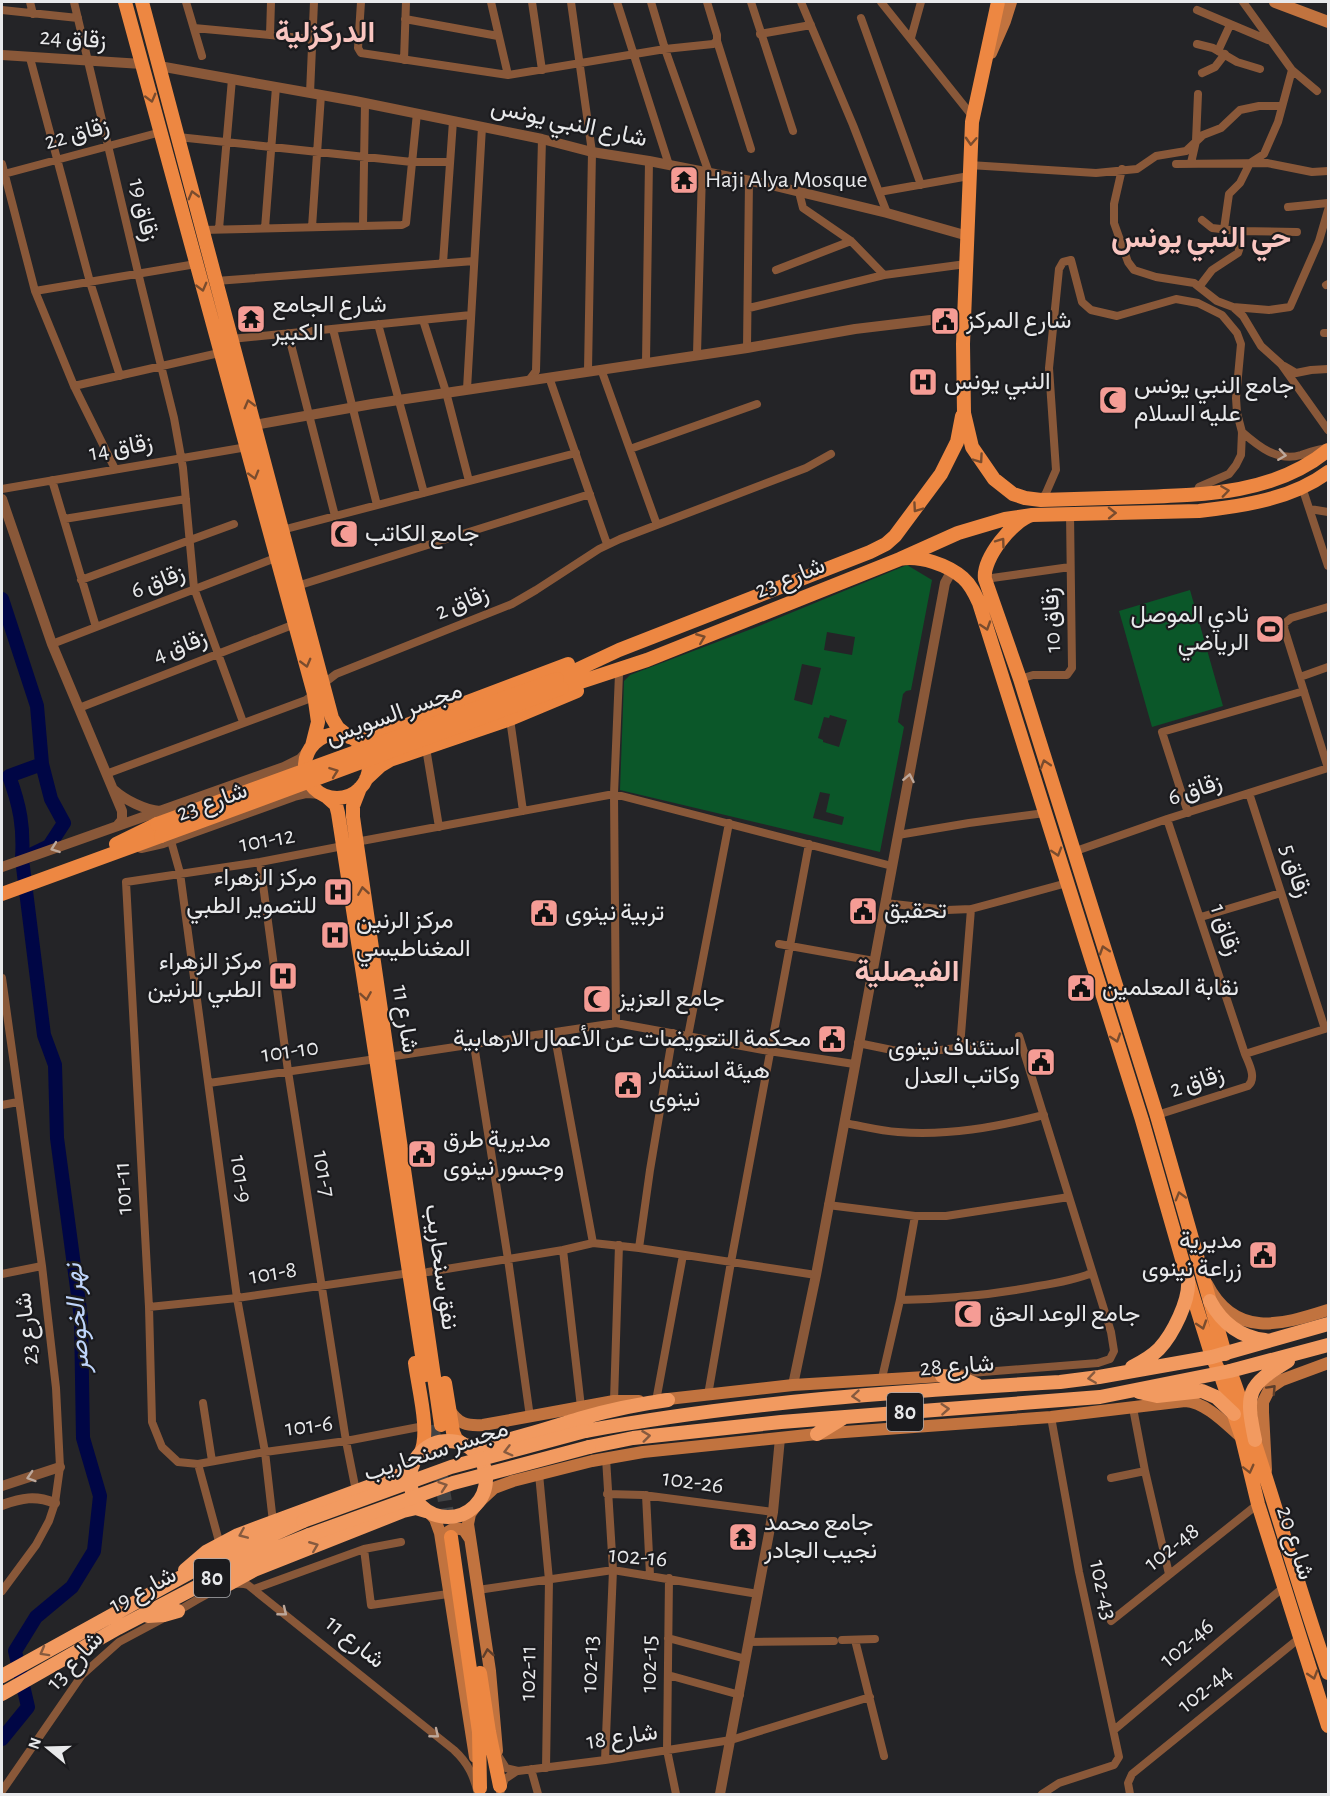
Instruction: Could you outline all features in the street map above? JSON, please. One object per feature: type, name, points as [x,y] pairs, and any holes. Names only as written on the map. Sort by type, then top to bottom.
[{"type":"highway","points":[[1117,1373],[1155,1353],[1164,1343],[1184,1306],[1188,1292],[1188,1280]]},
{"type":"highway","points":[[1210,1301],[1218,1315],[1232,1329],[1259,1339],[1273,1340]]},
{"type":"highway","name":"شارع 28","points":[[585,1431],[680,1415],[787,1402],[1060,1382],[1219,1355],[1329,1324]]},
{"type":"highway","name":"شارع 28","points":[[589,1447],[633,1438],[853,1415],[1101,1397],[1225,1372],[1329,1345]]},
{"type":"highway","points":[[1248,1439],[1250,1404],[1255,1385],[1266,1374],[1307,1351]]},
{"type":"highway","points":[[942,1376],[985,1386]]},
{"type":"highway","points":[[1131,1391],[1157,1396],[1202,1391],[1220,1400],[1234,1414]]},
{"type":"highway","points":[[168,1585],[200,1556],[220,1545],[273,1522],[400,1476],[426,1448],[440,1442],[479,1445],[532,1433],[603,1412],[662,1400]]},
{"type":"highway","points":[[817,1434],[853,1415]]},
{"type":"highway","name":"مجسر سنحاريب","points":[[303,1521],[451,1467],[585,1431]]},
{"type":"highway","points":[[223,1587],[254,1570],[403,1511],[416,1508],[440,1516],[453,1517],[466,1513],[478,1503],[486,1486],[486,1473],[477,1454],[463,1444]]},
{"type":"highway","name":"مجسر سنحاريب","points":[[309,1535],[463,1480],[589,1447]]},
{"type":"highway","points":[[416,1460],[410,1476],[411,1489],[417,1502],[428,1511]]},
{"type":"highway","name":"شارع 19","points":[[2,1676],[168,1585],[242,1547],[303,1521]]},
{"type":"highway","name":"شارع 19","points":[[2,1694],[118,1628],[250,1559],[309,1535]]},
{"type":"highway","points":[[134,1620],[178,1611]]},
{"type":"main road","points":[[125,2],[219,353],[295,624],[319,689],[335,724],[358,742],[368,759],[368,769],[363,783]]},
{"type":"main road","points":[[142,2],[297,586],[319,689],[318,722],[305,768],[307,779],[313,788],[324,795],[345,797],[363,783],[380,765],[390,760],[510,719],[647,660]]},
{"type":"main road","points":[[998,2],[973,117],[969,170],[963,398],[972,447],[980,460],[1008,491],[1025,498],[1041,500],[1196,495],[1231,491],[1266,482],[1306,466],[1329,449]]},
{"type":"main road","points":[[985,65],[1011,2]]},
{"type":"main road","points":[[1275,2],[1290,4],[1329,22]]},
{"type":"main road","name":"شارع 23","points":[[644,640],[886,544],[903,528],[944,469],[957,442],[963,398]]},
{"type":"main road","name":"شارع 23","points":[[647,660],[900,559],[950,536],[996,522],[1032,515],[1199,511],[1256,502],[1302,487],[1329,472]]},
{"type":"main road","points":[[1196,495],[1199,511]]},
{"type":"main road","points":[[1032,515],[1021,519],[1010,530],[986,564],[985,579],[1020,679],[1157,1116],[1210,1301],[1219,1355]]},
{"type":"main road","points":[[900,559],[920,559],[957,574],[969,584],[979,603],[1142,1120],[1188,1280],[1225,1372]]},
{"type":"main road","points":[[311,747],[319,739],[328,735],[338,734],[364,739],[375,737],[601,651],[644,640]]},
{"type":"main road","name":"مجسر السويس","points":[[559,683],[644,640]]},
{"type":"main road","name":"مجسر السويس","points":[[163,828],[559,683],[647,660]]},
{"type":"main road","name":"شارع 11","points":[[350,844],[353,806],[363,783]]},
{"type":"main road","name":"شارع 11","points":[[324,795],[336,805],[350,844],[392,1118]]},
{"type":"main road","name":"شارع 23","points":[[112,851],[163,828]]},
{"type":"main road","points":[[4,889],[112,851]]},
{"type":"main road","points":[[392,1118],[409,1152],[448,1409],[454,1436],[463,1444]]},
{"type":"main road","points":[[392,1118],[387,1150],[403,1274],[430,1422],[416,1460]]},
{"type":"main road","name":"نفق سنحاريب","points":[[392,1118],[430,1422]]},
{"type":"main road","points":[[1202,1272],[1210,1288],[1225,1307],[1240,1318],[1255,1324],[1272,1325],[1288,1322],[1329,1310]]},
{"type":"main road","points":[[1269,1485],[1266,1472],[1263,1412],[1266,1396],[1270,1388],[1282,1380],[1329,1362]]},
{"type":"main road","name":"شارع 20","points":[[1225,1372],[1234,1414],[1269,1485],[1329,1726]]},
{"type":"main road","name":"شارع 20","points":[[1225,1372],[1248,1439],[1258,1504],[1285,1586],[1307,1634],[1329,1673]]},
{"type":"main road","points":[[448,1409],[458,1422],[471,1426],[614,1401],[662,1400],[793,1385],[942,1376]]},
{"type":"main road","points":[[480,1792],[448,1594],[455,1540],[478,1503],[494,1488],[539,1474],[643,1452],[817,1434],[1051,1417],[1191,1401],[1248,1439]]},
{"type":"main road","points":[[430,1422],[425,1425],[435,1430],[444,1428],[448,1423],[448,1409]]},
{"type":"main road","points":[[428,1511],[455,1540],[478,1590],[490,1671],[500,1791]]},
{"type":"main road","points":[[455,1540],[500,1791]]},
{"type":"main road","points":[[455,1540],[479,1732],[480,1792]]},
{"type":"street","points":[[30,2],[33,14]]},
{"type":"street","name":"زقاق 19","points":[[74,2],[182,458],[194,588],[243,722]]},
{"type":"street","points":[[186,2],[202,56]]},
{"type":"street","points":[[270,35],[271,2]]},
{"type":"street","points":[[312,226],[318,152],[312,39],[314,2]]},
{"type":"street","points":[[361,2],[358,48],[361,53],[508,75],[580,65],[665,49],[713,44],[717,40]]},
{"type":"street","points":[[404,60],[406,2]]},
{"type":"street","points":[[491,2],[508,75]]},
{"type":"street","points":[[532,2],[542,70]]},
{"type":"street","points":[[571,2],[592,152],[588,370]]},
{"type":"street","points":[[617,2],[669,165]]},
{"type":"street","points":[[651,2],[706,172],[697,354]]},
{"type":"street","points":[[707,2],[751,149]]},
{"type":"street","points":[[751,2],[793,131]]},
{"type":"street","points":[[801,2],[887,213]]},
{"type":"street","points":[[881,2],[973,117]]},
{"type":"street","points":[[911,38],[921,2]]},
{"type":"street","points":[[1243,2],[1292,70],[1317,91]]},
{"type":"street","points":[[2,10],[78,18]]},
{"type":"street","points":[[1197,10],[1270,40]]},
{"type":"street","points":[[861,18],[921,185]]},
{"type":"street","points":[[405,19],[498,36]]},
{"type":"street","points":[[760,34],[811,25]]},
{"type":"street","points":[[1202,73],[1215,67],[1230,25]]},
{"type":"street","points":[[194,28],[312,39]]},
{"type":"street","points":[[1197,44],[1222,52],[1237,62],[1260,69]]},
{"type":"street","name":"زقاق 24","points":[[2,55],[142,64]]},
{"type":"street","points":[[30,58],[59,159],[90,282],[120,375]]},
{"type":"street","name":"شارع النبي يونس","points":[[159,66],[417,113],[542,139],[592,152],[749,181],[887,213],[968,236]]},
{"type":"street","points":[[1224,229],[1229,194],[1240,183],[1250,164],[1264,154],[1273,135],[1292,70]]},
{"type":"street","points":[[219,229],[232,79]]},
{"type":"street","points":[[265,228],[276,87]]},
{"type":"street","points":[[1191,163],[1196,141],[1197,94]]},
{"type":"street","points":[[363,225],[365,103]]},
{"type":"street","points":[[879,192],[921,185],[969,170],[1096,173],[1137,169],[1156,156],[1186,151],[1203,135],[1221,128],[1240,110],[1259,106],[1282,106]]},
{"type":"street","points":[[202,230],[406,223],[417,113]]},
{"type":"street","points":[[443,263],[453,121]]},
{"type":"street","points":[[467,389],[482,127]]},
{"type":"street","name":"زقاق 22","points":[[4,174],[160,132]]},
{"type":"street","points":[[178,137],[412,162],[450,162]]},
{"type":"street","points":[[530,380],[536,371],[542,139]]},
{"type":"street","points":[[646,362],[649,161]]},
{"type":"street","points":[[1176,164],[1267,162],[1312,172],[1329,171]]},
{"type":"street","points":[[2,164],[35,291],[74,386],[116,469]]},
{"type":"street","points":[[1122,169],[1114,204],[1114,224],[1128,262],[1134,270],[1156,277],[1194,283],[1217,301],[1233,307],[1269,310],[1290,307],[1319,241],[1329,210]]},
{"type":"street","points":[[747,348],[749,181]]},
{"type":"street","points":[[799,192],[803,208],[851,241],[884,275]]},
{"type":"street","points":[[1288,207],[1329,203]]},
{"type":"street","points":[[1202,220],[1212,228],[1297,232]]},
{"type":"street","points":[[1199,287],[1212,270],[1238,254],[1240,248],[1238,231]]},
{"type":"street","points":[[776,270],[851,241]]},
{"type":"street","points":[[1041,500],[1056,470],[1049,369],[1059,268],[1067,260],[1071,260],[1074,268],[1082,302],[1091,310],[1117,316],[1176,300],[1198,303],[1222,315],[1237,333],[1241,344],[1236,398],[1242,432],[1242,450],[1236,465],[1224,477],[1200,487],[1196,495]]},
{"type":"street","points":[[216,281],[474,261]]},
{"type":"street","points":[[35,291],[196,264]]},
{"type":"street","points":[[749,308],[884,275],[966,264]]},
{"type":"street","points":[[1233,307],[1243,316],[1261,346],[1296,374],[1329,369]]},
{"type":"street","points":[[231,339],[471,315]]},
{"type":"street","points":[[254,425],[308,414],[588,370],[747,348],[855,329],[964,316]]},
{"type":"street","points":[[423,320],[446,392],[469,481]]},
{"type":"street","points":[[378,324],[424,493]]},
{"type":"street","points":[[333,329],[377,505]]},
{"type":"street","points":[[288,333],[335,516]]},
{"type":"street","points":[[74,386],[219,353]]},
{"type":"street","points":[[1281,364],[1329,430]]},
{"type":"street","points":[[601,369],[657,525]]},
{"type":"street","points":[[549,376],[607,544]]},
{"type":"street","points":[[630,449],[757,404]]},
{"type":"street","points":[[1242,432],[1261,448],[1284,456],[1329,449]]},
{"type":"street","name":"زقاق 14","points":[[2,489],[247,447]]},
{"type":"street","points":[[282,530],[576,453]]},
{"type":"street","name":"زقاق 2","points":[[106,774],[306,700],[336,674],[512,604],[607,544],[806,468],[831,454]]},
{"type":"street","points":[[52,480],[96,627]]},
{"type":"street","points":[[1302,487],[1329,566]]},
{"type":"street","points":[[297,586],[590,494]]},
{"type":"street","points":[[2,499],[52,644],[123,814],[121,823],[112,828],[2,867]]},
{"type":"street","points":[[64,519],[186,499]]},
{"type":"street","points":[[1310,509],[1329,512]]},
{"type":"street","name":"زقاق 10","points":[[1020,679],[1033,675],[1062,676],[1071,672],[1070,513]]},
{"type":"street","points":[[81,579],[234,524]]},
{"type":"street","name":"زقاق 6","points":[[52,644],[278,557]]},
{"type":"street","points":[[985,579],[1070,567]]},
{"type":"street","points":[[793,1385],[816,1275],[946,579],[950,574],[957,574]]},
{"type":"street","points":[[1328,768],[1284,628],[1290,618],[1329,607]]},
{"type":"street","name":"زقاق 4","points":[[79,708],[295,624]]},
{"type":"street","points":[[1300,676],[1329,667]]},
{"type":"street","points":[[616,1023],[614,794],[619,674]]},
{"type":"street","points":[[1188,813],[1162,732],[1304,691]]},
{"type":"street","points":[[510,719],[524,811]]},
{"type":"street","points":[[112,828],[163,828],[300,759],[311,747]]},
{"type":"street","points":[[426,748],[439,827]]},
{"type":"street","name":"زقاق 6","points":[[1073,852],[1167,819],[1328,768]]},
{"type":"street","points":[[112,788],[121,796],[146,807],[163,828]]},
{"type":"street","name":"شارع 23","points":[[112,851],[163,828],[307,793],[324,795]]},
{"type":"street","name":"زقاق 5","points":[[1249,793],[1327,1028]]},
{"type":"street","points":[[614,794],[892,866]]},
{"type":"street","name":"101-12","points":[[126,882],[260,862],[614,794]]},
{"type":"street","points":[[898,836],[969,823],[1045,813]]},
{"type":"street","name":"زقاق 1","points":[[1167,819],[1245,1054]]},
{"type":"street","points":[[688,1036],[729,823]]},
{"type":"street","name":"101-9","points":[[163,828],[180,873],[237,1298],[265,1452],[273,1522]]},
{"type":"street","points":[[708,1395],[809,844]]},
{"type":"street","name":"101-7","points":[[260,862],[288,1071],[346,1441],[356,1491]]},
{"type":"street","name":"101-11","points":[[126,882],[149,1307],[152,1422],[162,1448],[178,1462],[198,1464]]},
{"type":"street","points":[[885,903],[941,910],[971,909],[1067,883]]},
{"type":"street","points":[[1201,917],[1281,893]]},
{"type":"street","points":[[960,1047],[971,909]]},
{"type":"street","points":[[779,944],[874,961]]},
{"type":"street","name":"شارع 23","points":[[2,978],[42,1266],[56,1388],[60,1467],[55,1503],[41,1537],[2,1591]]},
{"type":"street","name":"101-10","points":[[209,1083],[616,1023],[854,1064]]},
{"type":"street","name":"زقاق 2","points":[[1142,1120],[1248,1086],[1253,1076],[1245,1054],[1327,1028]]},
{"type":"street","points":[[554,1032],[593,1243]]},
{"type":"street","points":[[639,1248],[673,1033]]},
{"type":"street","points":[[942,1376],[1098,1363],[1110,1359],[1114,1351],[1019,1036]]},
{"type":"street","points":[[858,1043],[892,1050],[924,1052],[989,1044]]},
{"type":"street","points":[[474,1045],[530,1417]]},
{"type":"street","points":[[2,1105],[18,1102]]},
{"type":"street","points":[[844,1123],[897,1132],[933,1134],[969,1131],[1044,1115]]},
{"type":"street","points":[[828,1205],[915,1216],[946,1216],[978,1213],[1069,1197]]},
{"type":"street","points":[[882,1378],[900,1300],[915,1216]]},
{"type":"street","points":[[428,1272],[563,1251],[593,1243],[816,1275]]},
{"type":"street","points":[[614,1401],[619,1245]]},
{"type":"street","points":[[563,1251],[581,1407]]},
{"type":"street","points":[[662,1400],[683,1255]]},
{"type":"street","points":[[2,1274],[42,1266]]},
{"type":"street","points":[[900,1300],[953,1299],[1001,1293],[1079,1278],[1092,1273]]},
{"type":"street","name":"101-8","points":[[149,1307],[237,1298],[403,1274]]},
{"type":"street","points":[[203,1403],[212,1461]]},
{"type":"street","points":[[1133,1408],[1144,1471],[1169,1574]]},
{"type":"street","name":"102-43","points":[[1042,1794],[1059,1783],[1114,1765],[1119,1757],[1079,1572],[1051,1417]]},
{"type":"street","name":"101-6","points":[[198,1464],[346,1441],[430,1422]]},
{"type":"street","points":[[720,1794],[773,1512],[780,1438]]},
{"type":"street","name":"102-13","points":[[605,1760],[613,1570],[606,1458]]},
{"type":"street","points":[[198,1464],[220,1545]]},
{"type":"street","points":[[2,1486],[60,1467]]},
{"type":"street","points":[[1111,1478],[1144,1471]]},
{"type":"street","name":"102-11","points":[[539,1474],[549,1580],[546,1768]]},
{"type":"street","name":"102-26","points":[[607,1494],[646,1495],[773,1512]]},
{"type":"street","points":[[646,1495],[650,1575]]},
{"type":"street","points":[[2,1505],[28,1497],[41,1498],[55,1503]]},
{"type":"street","name":"102-48","points":[[1111,1621],[1258,1504]]},
{"type":"street","points":[[178,1611],[223,1587],[241,1583],[254,1589],[364,1549],[400,1542]]},
{"type":"street","points":[[364,1549],[371,1605],[448,1594]]},
{"type":"street","name":"102-16","points":[[478,1590],[613,1570],[758,1594]]},
{"type":"street","name":"102-15","points":[[669,1578],[667,1750],[676,1794]]},
{"type":"street","name":"102-46","points":[[1114,1730],[1285,1586]]},
{"type":"street","name":"شارع 11","points":[[254,1589],[454,1750],[464,1759],[480,1792]]},
{"type":"street","name":"شارع 13","points":[[2,1791],[75,1683],[90,1667],[119,1642],[178,1611]]},
{"type":"street","name":"102-44","points":[[1129,1790],[1132,1774],[1307,1634]]},
{"type":"street","points":[[668,1638],[746,1659]]},
{"type":"street","points":[[749,1642],[875,1639]]},
{"type":"street","points":[[855,1640],[884,1756]]},
{"type":"street","points":[[668,1675],[740,1695]]},
{"type":"street","name":"شارع 18","points":[[518,1771],[731,1740],[870,1697]]},
{"type":"street","points":[[498,1754],[506,1768],[518,1771]]},
{"type":"street","points":[[531,1769],[538,1794]]},
{"type":"street","points":[[500,1791],[506,1779],[518,1771]]},
{"type":"green space","points":[[907,565],[932,580],[911,690],[903,694],[898,722],[904,727],[880,852],[620,790],[624,681],[630,675],[754,628]],"holes":[[[827,632],[855,637],[852,655],[824,650]],[[802,664],[821,668],[812,705],[794,700]],[[830,715],[847,720],[839,747],[818,738],[824,717],[829,718]],[[820,792],[830,794],[826,812],[844,817],[842,825],[813,818]]]},
{"type":"green space","points":[[1190,590],[1223,706],[1152,727],[1119,611]]},
{"type":"waterway","name":"نهر الخوصر","points":[[2,599],[37,706],[42,764],[51,799],[64,823],[49,846],[22,859],[44,1035],[55,1065],[57,1138],[81,1318],[83,1438],[100,1496],[94,1551],[72,1587],[36,1617],[15,1651],[28,1707],[2,1739]]},
{"type":"waterway","name":"نهر الخوصر","points":[[22,859],[20,817],[9,776],[42,764]]},
{"type":"tunnel","points":[[432,1425],[451,1537]]},
{"type":"place","name":"Haji Alya Mosque","points":[[684,180]]},
{"type":"place","name":"شارع الجامع الكبير","points":[[251,319]]},
{"type":"place","name":"شارع المركز","points":[[945,321]]},
{"type":"place","name":"النبي يونس","points":[[923,382]]},
{"type":"place","name":"جامع النبي يونس عليه السلام","points":[[1113,400]]},
{"type":"place","name":"جامع الكاتب","points":[[344,534]]},
{"type":"place","name":"نادي الموصل الرياضي","points":[[1270,629]]},
{"type":"place","name":"مركز الزهراء للتصوير الطبي","points":[[338,892]]},
{"type":"place","name":"تحقيق","points":[[863,911]]},
{"type":"place","name":"تربية نينوى","points":[[544,913]]},
{"type":"place","name":"مركز الرنين المغناطيسي","points":[[335,935]]},
{"type":"place","name":"مركز الزهراء الطبي للرنين","points":[[283,976]]},
{"type":"place","name":"نقابة المعلمين","points":[[1081,988]]},
{"type":"place","name":"جامع العزيز","points":[[597,999]]},
{"type":"place","name":"محكمة التعويضات عن الأعمال الارهابية","points":[[832,1039]]},
{"type":"place","name":"استئناف نينوى وكاتب العدل","points":[[1041,1062]]},
{"type":"place","name":"هيئة استثمار نينوى","points":[[628,1085]]},
{"type":"place","name":"مديرية طرق وجسور نينوى","points":[[422,1154]]},
{"type":"place","name":"مديرية زراعة نينوى","points":[[1263,1255]]},
{"type":"place","name":"جامع الوعد الحق","points":[[968,1314]]},
{"type":"place","name":"جامع محمد نجيب الجادر","points":[[743,1537]]},
{"type":"district","name":"الدركزلية","points":[[325,33]]},
{"type":"district","name":"حي النبي يونس","points":[[1201,238]]},
{"type":"district","name":"الفيصلية","points":[[907,972]]}]
